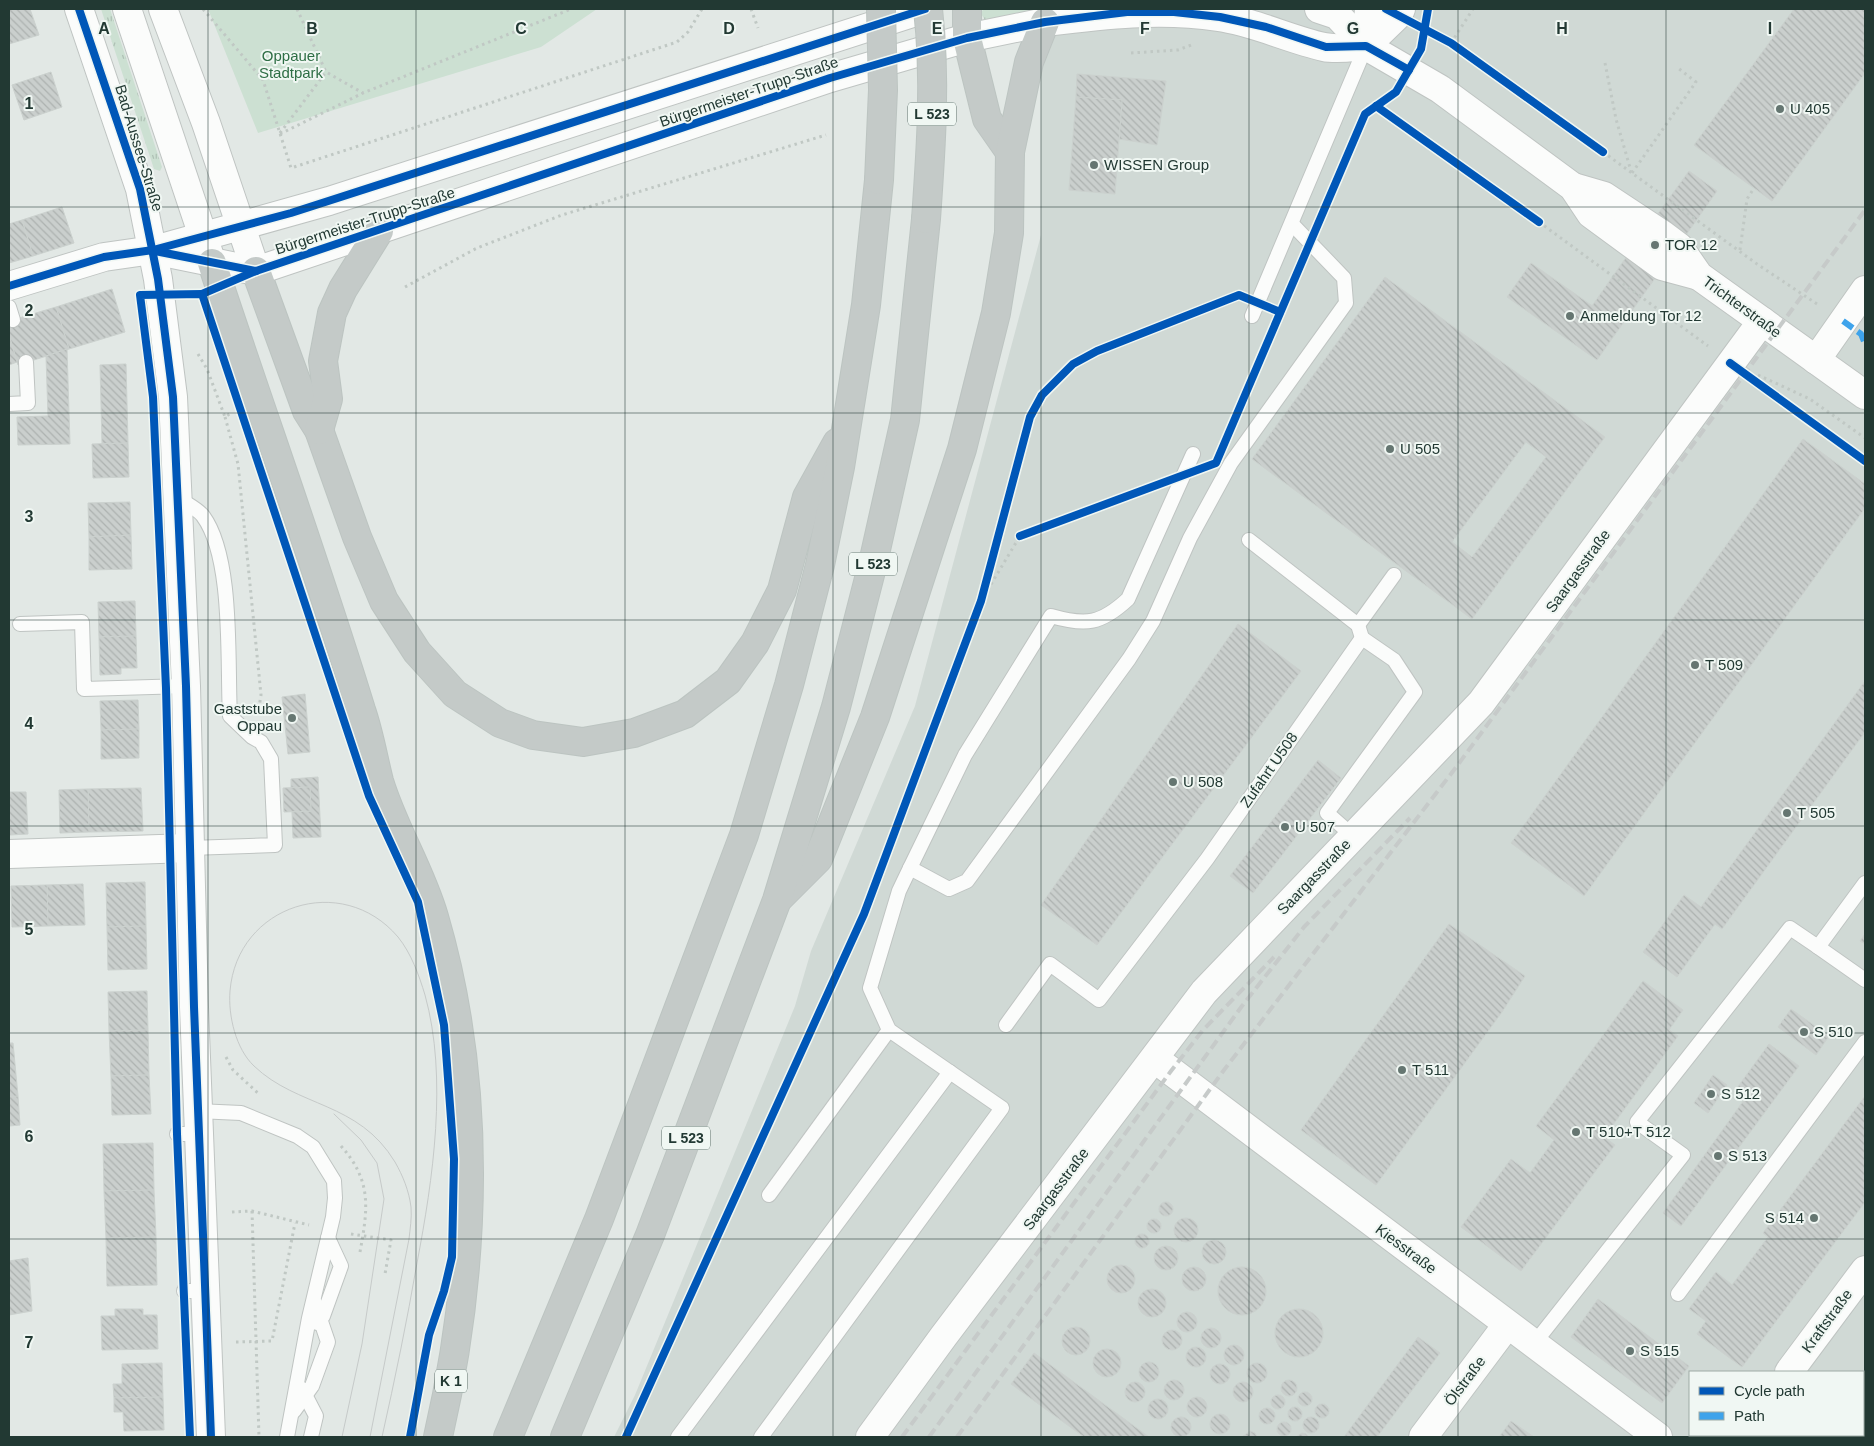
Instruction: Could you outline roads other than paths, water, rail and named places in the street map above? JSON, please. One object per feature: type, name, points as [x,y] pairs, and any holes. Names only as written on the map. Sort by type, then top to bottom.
[{"type":"highway","points":[[508,1437],[599,1219],[744,835],[789,685],[820,565],[847,426],[866,305],[879,180],[883,90],[881,9]]},
{"type":"highway","name":"L 523","points":[[565,1437],[650,1235],[777,900],[836,707],[873,563],[904,420],[926,219],[932,131],[932,47],[926,9]]},
{"type":"highway","points":[[967,9],[967,38],[987,119],[1010,152]]},
{"type":"highway","points":[[777,900],[818,859],[875,717],[962,449],[996,313],[1009,233],[1010,152],[1029,62],[1045,22]]},
{"type":"highway","points":[[319,430],[328,399],[323,361],[332,313],[343,289],[379,231]]},
{"type":"highway","name":"K 1","points":[[212,263],[362,713],[388,810],[405,841],[426,890],[452,997],[466,1110],[470,1174],[459,1325],[450,1384],[438,1437]]},
{"type":"highway","points":[[256,271],[307,411],[319,430],[357,537],[384,601],[417,652],[455,694],[500,723],[533,735],[583,742],[634,733],[685,714],[728,681],[755,643],[782,590],[807,497],[847,426]]},
{"type":"street","name":"Bad-Aussee-Straße","points":[[79,9],[140,190],[153,250],[173,397],[186,686],[190,848],[191,1126],[195,1291],[207,1343],[211,1437]]},
{"type":"street","name":"K 1","points":[[127,9],[212,263]]},
{"type":"street","points":[[163,9],[243,226],[256,271]]},
{"type":"street","name":"Bürgermeister-Trupp-Straße","points":[[9,286],[104,257],[153,250],[329,201],[926,9]]},
{"type":"street","points":[[1319,9],[1337,15],[1366,46]]},
{"type":"street","points":[[1366,46],[1368,9]]},
{"type":"street","points":[[1366,46],[1398,15],[1401,9]]},
{"type":"street","name":"Bürgermeister-Trupp-Straße","points":[[153,250],[256,271],[830,78],[967,38],[1045,22],[1127,12],[1174,12],[1220,17],[1266,28],[1326,47],[1366,46]]},
{"type":"street","name":"Trichterstraße","points":[[1366,46],[1440,89],[1573,188],[1591,214],[1662,266],[1699,276]]},
{"type":"street","name":"Trichterstraße","points":[[1573,188],[1604,196],[1646,223],[1679,247],[1699,276],[1865,396]]},
{"type":"street","points":[[1816,360],[1865,290]]},
{"type":"street","name":"Saargasstraße","points":[[870,1437],[943,1337],[1204,992],[1481,703],[1762,321]]},
{"type":"street","points":[[9,854],[190,848]]},
{"type":"street","name":"Kiesstraße","points":[[1155,1059],[1533,1345],[1658,1437]]},
{"type":"street","name":"Kraftstraße","points":[[1790,1371],[1865,1270]]},
{"type":"street","name":"Ölstraße","points":[[1423,1437],[1507,1325]]},
{"type":"lane","points":[[1252,316],[1366,46]]},
{"type":"lane","points":[[910,868],[949,889],[967,881],[1129,659],[1153,621],[1190,538],[1230,463],[1346,302],[1344,278],[1292,224]]},
{"type":"lane","points":[[9,404],[28,403],[26,362]]},
{"type":"lane","points":[[761,1437],[1002,1108],[889,1030],[870,988],[899,891],[965,755],[1051,616],[1073,622],[1095,622],[1114,612],[1128,599],[1193,454]]},
{"type":"lane","points":[[178,498],[202,515],[219,548],[226,602],[230,716],[252,737],[261,742],[270,759],[275,845],[190,848]]},
{"type":"lane","points":[[1248,540],[1394,660],[1415,692],[1327,813],[1353,836]]},
{"type":"lane","points":[[1360,631],[1394,575]]},
{"type":"lane","points":[[20,624],[82,622],[84,689],[186,686]]},
{"type":"lane","name":"Zufahrt U508","points":[[1006,1024],[1050,964],[1099,1000],[1207,859],[1360,631]]},
{"type":"lane","points":[[1818,947],[1865,883]]},
{"type":"lane","points":[[1533,1345],[1683,1155],[1637,1122],[1790,928],[1865,980]]},
{"type":"lane","points":[[768,1195],[889,1030]]},
{"type":"lane","points":[[1678,1294],[1865,1042]]},
{"type":"lane","points":[[678,1437],[950,1072]]},
{"type":"lane","points":[[191,1126],[241,1113],[297,1136],[313,1147],[334,1181],[336,1198],[305,1340],[287,1437]]},
{"type":"lane","points":[[305,1340],[320,1319],[341,1266],[328,1238]]},
{"type":"lane","points":[[290,1416],[312,1386],[328,1342],[314,1301]]},
{"type":"lane","points":[[298,1380],[316,1416],[311,1437]]},
{"type":"tram line","points":[[370,1437],[409,1239],[411,1211],[407,1189],[395,1162],[380,1142],[364,1127],[346,1116],[289,1090],[271,1080],[254,1066],[242,1051],[230,1011],[230,991],[237,961],[251,937],[271,919],[296,907],[322,902],[349,906],[375,917],[403,943],[414,964],[425,995],[432,1027],[436,1060],[436,1129],[433,1163],[423,1231],[405,1328],[382,1437]]},
{"type":"tram line","points":[[334,1114],[361,1140],[377,1163],[384,1199],[362,1344],[342,1437]]},
{"type":"railway","points":[[957,1437],[1224,1070],[1457,766],[1865,210]]},
{"type":"railway","points":[[929,1437],[1242,1006],[1304,927],[1410,818]]},
{"type":"railway","points":[[902,1437],[1171,1071],[1203,1030],[1274,957]]},
{"type":"place","name":"U 405","points":[[1780,109]]},
{"type":"place","name":"WISSEN Group","points":[[1094,165]]},
{"type":"place","name":"TOR 12","points":[[1655,245]]},
{"type":"place","name":"Anmeldung Tor 12","points":[[1570,316]]},
{"type":"place","name":"U 505","points":[[1390,449]]},
{"type":"place","name":"T 509","points":[[1695,665]]},
{"type":"place","name":"Gaststube Oppau","points":[[292,718]]},
{"type":"place","name":"U 508","points":[[1173,782]]},
{"type":"place","name":"T 505","points":[[1787,813]]},
{"type":"place","name":"U 507","points":[[1285,827]]},
{"type":"place","name":"S 510","points":[[1804,1032]]},
{"type":"place","name":"T 511","points":[[1402,1070]]},
{"type":"place","name":"S 512","points":[[1711,1094]]},
{"type":"place","name":"T 510+T 512","points":[[1576,1132]]},
{"type":"place","name":"S 513","points":[[1718,1156]]},
{"type":"place","name":"S 514","points":[[1814,1218]]},
{"type":"place","name":"S 515","points":[[1630,1351]]},
{"type":"park label","name":"Oppauer Stadtpark","points":[[291,64]]}]
